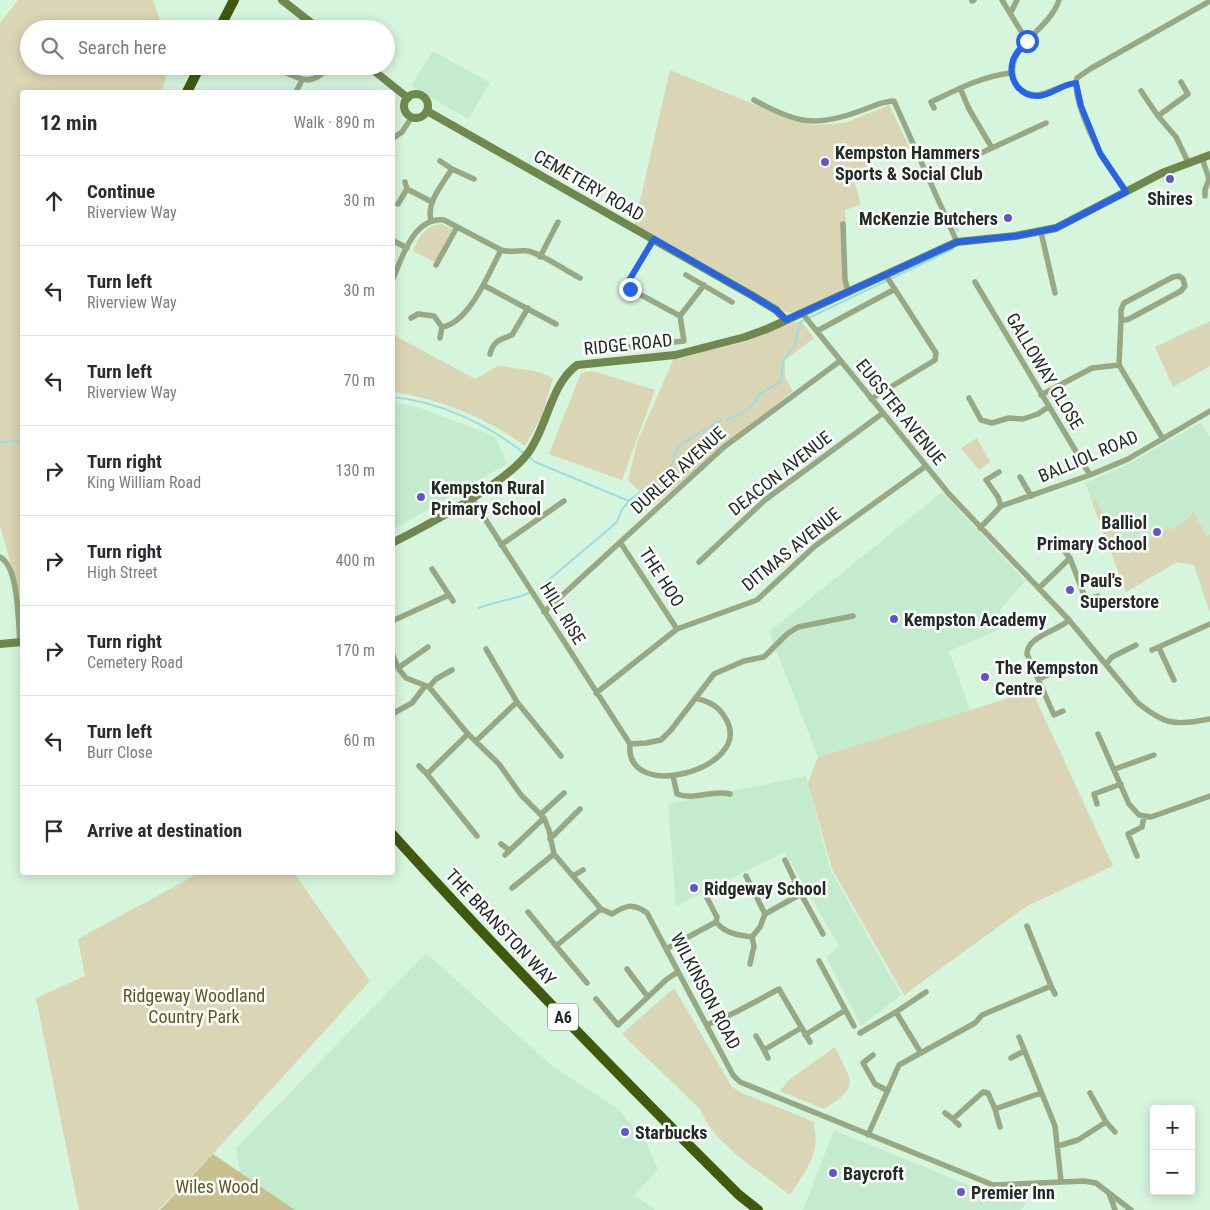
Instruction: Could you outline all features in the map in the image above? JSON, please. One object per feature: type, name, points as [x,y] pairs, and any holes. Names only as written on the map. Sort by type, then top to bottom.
[{"type":"highway","points":[[224,20],[234,0]]},
{"type":"highway","points":[[188,90],[196,75]]},
{"type":"highway","name":"THE BRANSTON WAY","points":[[395,837],[469,920],[739,1195],[758,1210]]},
{"type":"highway","points":[[739,1195],[752,1210]]},
{"type":"main road","points":[[282,0],[308,20]]},
{"type":"main road","name":"CEMETERY ROAD","points":[[379,75],[408,98],[412,95],[424,97],[428,104],[427,111],[790,318]]},
{"type":"main road","points":[[408,98],[404,107],[407,114],[419,118],[427,111]]},
{"type":"main road","name":"RIDGE ROAD","points":[[395,542],[418,530],[508,474],[538,439],[561,383],[567,372],[577,365],[687,352],[745,337],[790,318],[805,316],[848,291],[887,277],[957,242],[1041,232],[1070,222],[1126,192],[1188,162],[1206,156]]},
{"type":"main road","points":[[0,644],[20,642]]},
{"type":"street","points":[[1002,0],[1027,41]]},
{"type":"street","points":[[1011,12],[1017,0]]},
{"type":"street","points":[[1059,0],[1051,16],[1014,57],[1012,72],[1018,88],[1031,95],[1049,93],[1067,84],[1076,83]]},
{"type":"street","points":[[1126,192],[1100,153],[1081,106],[1076,83],[1081,74],[1201,2],[1210,1]]},
{"type":"street","points":[[934,108],[932,102],[960,88],[987,77],[1012,72]]},
{"type":"street","points":[[292,75],[302,80],[312,80],[322,75]]},
{"type":"street","points":[[297,90],[302,80]]},
{"type":"street","points":[[1158,116],[1188,94],[1181,82]]},
{"type":"street","points":[[960,88],[969,109],[992,148]]},
{"type":"street","points":[[1141,91],[1158,116],[1176,137],[1188,162]]},
{"type":"street","points":[[754,100],[770,109],[811,123],[837,120],[884,101],[894,101],[957,242]]},
{"type":"street","points":[[395,137],[402,132],[412,117]]},
{"type":"street","points":[[981,153],[1046,123]]},
{"type":"street","points":[[1203,192],[1209,179],[1206,156]]},
{"type":"street","points":[[440,161],[474,179]]},
{"type":"street","points":[[431,220],[429,214],[432,202],[452,169]]},
{"type":"street","points":[[405,182],[407,189],[432,202]]},
{"type":"street","points":[[398,204],[407,189]]},
{"type":"street","points":[[395,275],[407,248],[421,226],[431,220],[444,220],[501,250],[509,253],[528,252],[580,278]]},
{"type":"street","points":[[540,257],[558,222]]},
{"type":"street","points":[[843,224],[845,280],[848,291]]},
{"type":"street","points":[[436,265],[457,227]]},
{"type":"street","points":[[1041,232],[1055,293]]},
{"type":"street","points":[[654,239],[628,282],[630,289],[680,316]]},
{"type":"street","points":[[395,242],[407,248]]},
{"type":"street","points":[[442,327],[450,326],[472,304],[501,250]]},
{"type":"street","points":[[686,275],[732,302]]},
{"type":"street","points":[[1120,321],[1129,320],[1181,291],[1185,286],[1183,280],[1179,276],[1173,277],[1124,303],[1121,310],[1120,321],[1119,365],[1163,439]]},
{"type":"street","points":[[871,399],[935,360],[936,353],[887,277]]},
{"type":"street","name":"GALLOWAY CLOSE","points":[[975,282],[1090,475]]},
{"type":"street","points":[[1046,284],[1053,283]]},
{"type":"street","points":[[483,285],[556,324]]},
{"type":"street","points":[[601,350],[684,341],[680,316],[704,285]]},
{"type":"street","points":[[817,331],[894,289]]},
{"type":"street","points":[[490,354],[492,347],[498,340],[512,335],[528,308]]},
{"type":"street","points":[[411,318],[418,314],[434,316],[442,327],[440,338]]},
{"type":"street","name":"EUGSTER AVENUE","points":[[805,316],[926,466],[980,528],[1069,620],[1107,663],[1137,702],[1162,720],[1177,724],[1210,719]]},
{"type":"street","name":"DURLER AVENUE","points":[[544,612],[724,447],[782,402],[840,361]]},
{"type":"street","points":[[1041,395],[1092,368],[1119,365]]},
{"type":"street","points":[[969,398],[981,420],[992,423],[1003,419],[1030,418],[1048,407]]},
{"type":"street","name":"BALLIOL ROAD","points":[[980,528],[1001,506],[1090,475],[1128,458],[1210,411]]},
{"type":"street","name":"DEACON AVENUE","points":[[699,562],[765,500],[883,413]]},
{"type":"street","name":"DITMAS AVENUE","points":[[596,693],[677,628],[757,600],[815,546],[926,466]]},
{"type":"street","points":[[999,472],[986,480],[998,497],[1001,506]]},
{"type":"street","points":[[1020,477],[1031,496]]},
{"type":"street","name":"HILL RISE","points":[[471,497],[630,744],[630,752],[634,764],[651,775],[673,776]]},
{"type":"street","points":[[501,545],[564,501]]},
{"type":"street","name":"THE HOO","points":[[620,542],[677,628]]},
{"type":"street","points":[[1057,542],[1070,558],[1086,600],[1098,596]]},
{"type":"street","points":[[0,557],[10,568],[16,595],[20,633]]},
{"type":"street","points":[[1039,588],[1070,558]]},
{"type":"street","points":[[395,620],[451,598],[432,569]]},
{"type":"street","points":[[630,744],[661,740],[671,730],[714,674],[744,661],[764,657],[787,634],[798,627],[853,616]]},
{"type":"street","points":[[1063,712],[1054,715],[1027,654],[1027,649],[1034,640],[1069,620]]},
{"type":"street","points":[[1152,650],[1210,624]]},
{"type":"street","points":[[1107,663],[1112,657],[1136,645]]},
{"type":"street","points":[[428,647],[395,665],[406,678],[427,686],[468,734],[499,764],[521,795],[542,816],[554,854],[601,909],[556,946]]},
{"type":"street","points":[[1159,648],[1174,680]]},
{"type":"street","points":[[486,649],[517,702],[561,756]]},
{"type":"street","points":[[1039,680],[1061,669]]},
{"type":"street","points":[[395,712],[412,703],[427,686],[452,670]]},
{"type":"street","points":[[695,698],[717,706],[730,726],[730,740],[724,750],[709,765],[673,776],[677,794],[683,796],[720,791],[730,794]]},
{"type":"street","points":[[476,742],[517,702]]},
{"type":"street","points":[[427,774],[468,734]]},
{"type":"street","points":[[1098,734],[1133,811],[1144,817],[1159,814],[1210,796]]},
{"type":"street","points":[[1115,769],[1154,755]]},
{"type":"street","points":[[419,766],[478,836]]},
{"type":"street","points":[[1097,804],[1094,794],[1120,784]]},
{"type":"street","points":[[501,844],[507,853],[564,793]]},
{"type":"street","points":[[550,839],[580,809]]},
{"type":"street","points":[[1137,856],[1128,834],[1142,827],[1144,817]]},
{"type":"street","points":[[512,888],[554,854]]},
{"type":"street","points":[[785,860],[823,934]]},
{"type":"street","points":[[573,876],[583,870]]},
{"type":"street","points":[[746,876],[765,914]]},
{"type":"street","points":[[752,937],[760,927],[765,914],[801,894]]},
{"type":"street","points":[[706,896],[717,917],[716,922],[722,929],[733,934],[752,937]]},
{"type":"street","name":"WILKINSON ROAD","points":[[601,909],[612,914],[630,905],[639,907],[647,913],[733,1075],[740,1082],[993,1185],[1061,1182],[1096,1183],[1131,1210]]},
{"type":"street","points":[[528,912],[587,983]]},
{"type":"street","points":[[666,949],[716,922]]},
{"type":"street","points":[[1026,926],[1055,994]]},
{"type":"street","points":[[750,964],[754,946],[752,937]]},
{"type":"street","points":[[819,961],[854,1026]]},
{"type":"street","points":[[627,969],[648,997]]},
{"type":"street","points":[[596,999],[618,1025],[678,972]]},
{"type":"street","points":[[868,1135],[899,1065],[975,1023],[982,1015],[1050,986]]},
{"type":"street","points":[[707,1024],[736,1012],[779,989],[810,1042]]},
{"type":"street","points":[[860,1033],[926,992]]},
{"type":"street","points":[[805,1035],[844,1010]]},
{"type":"street","points":[[896,1012],[921,1053]]},
{"type":"street","points":[[764,1050],[801,1028]]},
{"type":"street","points":[[756,1036],[768,1058]]},
{"type":"street","points":[[1018,1037],[1055,1126],[1061,1182]]},
{"type":"street","points":[[1011,1058],[1024,1051]]},
{"type":"street","points":[[873,1056],[863,1063],[875,1084],[888,1091]]},
{"type":"street","points":[[953,1119],[983,1092],[988,1092],[1000,1127]]},
{"type":"street","points":[[995,1109],[1041,1093]]},
{"type":"street","points":[[1090,1094],[1106,1122],[1115,1132]]},
{"type":"street","points":[[945,1113],[959,1126]]},
{"type":"street","points":[[1058,1146],[1078,1140],[1106,1122]]},
{"type":"street","points":[[1108,1191],[1115,1210]]},
{"type":"shaded area","points":[[433,51],[490,83],[468,119],[411,86]]},
{"type":"shaded area","name":"Kempston Rural Primary School","points":[[395,403],[417,407],[495,436],[507,464],[395,529]]},
{"type":"shaded area","name":"Balliol Primary School","points":[[1201,422],[1210,437],[1210,613],[1194,565],[1177,562],[1126,592],[1085,483],[1129,464]]},
{"type":"shaded area","name":"Kempston Academy","points":[[942,492],[1025,581],[1000,610],[1006,627],[949,651],[970,710],[818,757],[769,632]]},
{"type":"shaded area","name":"Ridgeway School","points":[[806,776],[830,869],[901,995],[861,1026],[826,957],[839,946],[785,852],[676,906],[668,804]]},
{"type":"shaded area","points":[[426,953],[551,1065],[618,1109],[644,1138],[658,1169],[635,1195],[655,1210],[295,1210],[240,1172],[236,1148]]},
{"type":"shaded area","points":[[834,1130],[985,1192],[1008,1196],[1026,1194],[1028,1200],[1021,1210],[803,1210]]},
{"type":"green space","points":[[18,0],[153,0],[160,20],[20,20],[20,75],[166,75],[162,90],[20,90],[20,598],[0,525],[0,23]]},
{"type":"green space","points":[[670,70],[780,115],[812,125],[845,123],[889,105],[910,149],[867,164],[869,173],[853,177],[861,205],[845,210],[847,279],[850,287],[804,309],[788,313],[634,227]]},
{"type":"green space","points":[[442,224],[452,229],[435,262],[413,251],[427,229]]},
{"type":"green space","points":[[1210,321],[1210,366],[1173,387],[1155,347]]},
{"type":"green space","points":[[793,322],[802,322],[814,338],[785,360],[785,378],[793,391],[653,505],[628,480],[638,440],[674,358],[745,342]]},
{"type":"green space","points":[[395,336],[475,379],[498,366],[536,371],[553,378],[542,416],[525,446],[495,426],[478,418],[428,399],[395,392]]},
{"type":"green space","points":[[593,371],[655,390],[622,480],[549,454],[581,373]]},
{"type":"green space","points":[[977,438],[990,462],[979,470],[961,448]]},
{"type":"green space","points":[[1096,500],[1127,555],[1168,527],[1170,530],[1185,521],[1193,512],[1207,536],[1210,535],[1210,613],[1194,565],[1177,562],[1126,592],[1092,502]]},
{"type":"green space","points":[[1032,691],[1113,866],[1027,906],[904,995],[832,869],[808,783],[818,757]]},
{"type":"green space","name":"Ridgeway Woodland Country Park","points":[[195,875],[295,875],[370,981],[210,1157],[158,1210],[79,1210],[36,998],[85,976],[78,939]]},
{"type":"green space","points":[[674,988],[732,1087],[742,1093],[815,1122],[815,1145],[810,1162],[790,1195],[727,1146],[707,1123],[700,1109],[622,1034]]},
{"type":"green space","points":[[835,1047],[850,1082],[844,1094],[836,1101],[824,1109],[780,1091],[789,1080]]},
{"type":"green space","name":"Wiles Wood","points":[[213,1154],[295,1210],[160,1210]]},
{"type":"waterway","points":[[951,216],[958,231]]},
{"type":"waterway","points":[[727,419],[739,415],[752,406],[759,394],[781,382],[783,361],[795,345],[800,322],[953,249]]},
{"type":"waterway","points":[[395,397],[410,399],[463,416],[496,433],[525,454]]},
{"type":"waterway","points":[[538,589],[617,522],[622,509],[631,499],[669,471],[678,446],[721,420]]},
{"type":"waterway","points":[[0,442],[20,441]]},
{"type":"waterway","points":[[529,457],[535,462],[629,501]]},
{"type":"waterway","points":[[479,608],[529,593]]},
{"type":"place","name":"Kempston Hammers Sports & Social Club","points":[[825,162]]},
{"type":"place","name":"Shires","points":[[1170,179]]},
{"type":"place","name":"McKenzie Butchers","points":[[1008,218]]},
{"type":"place","name":"Kempston Rural Primary School","points":[[421,497]]},
{"type":"place","name":"Balliol Primary School","points":[[1157,532]]},
{"type":"place","name":"Paul's Superstore","points":[[1070,590]]},
{"type":"place","name":"Kempston Academy","points":[[894,619]]},
{"type":"place","name":"The Kempston Centre","points":[[985,677]]},
{"type":"place","name":"Ridgeway School","points":[[694,888]]},
{"type":"place","name":"Starbucks","points":[[625,1132]]},
{"type":"place","name":"Baycroft","points":[[833,1173]]},
{"type":"place","name":"Premier Inn","points":[[961,1192]]},
{"type":"route","points":[[630,289],[628,282],[654,239],[776,310],[786,320],[941,248],[965,240],[1016,236],[1056,228],[1126,192],[1115,172],[1100,153],[1075,89],[1076,83],[1058,87],[1049,93],[1039,96],[1024,93],[1018,88],[1014,81],[1012,64],[1014,57],[1027,41]]}]
